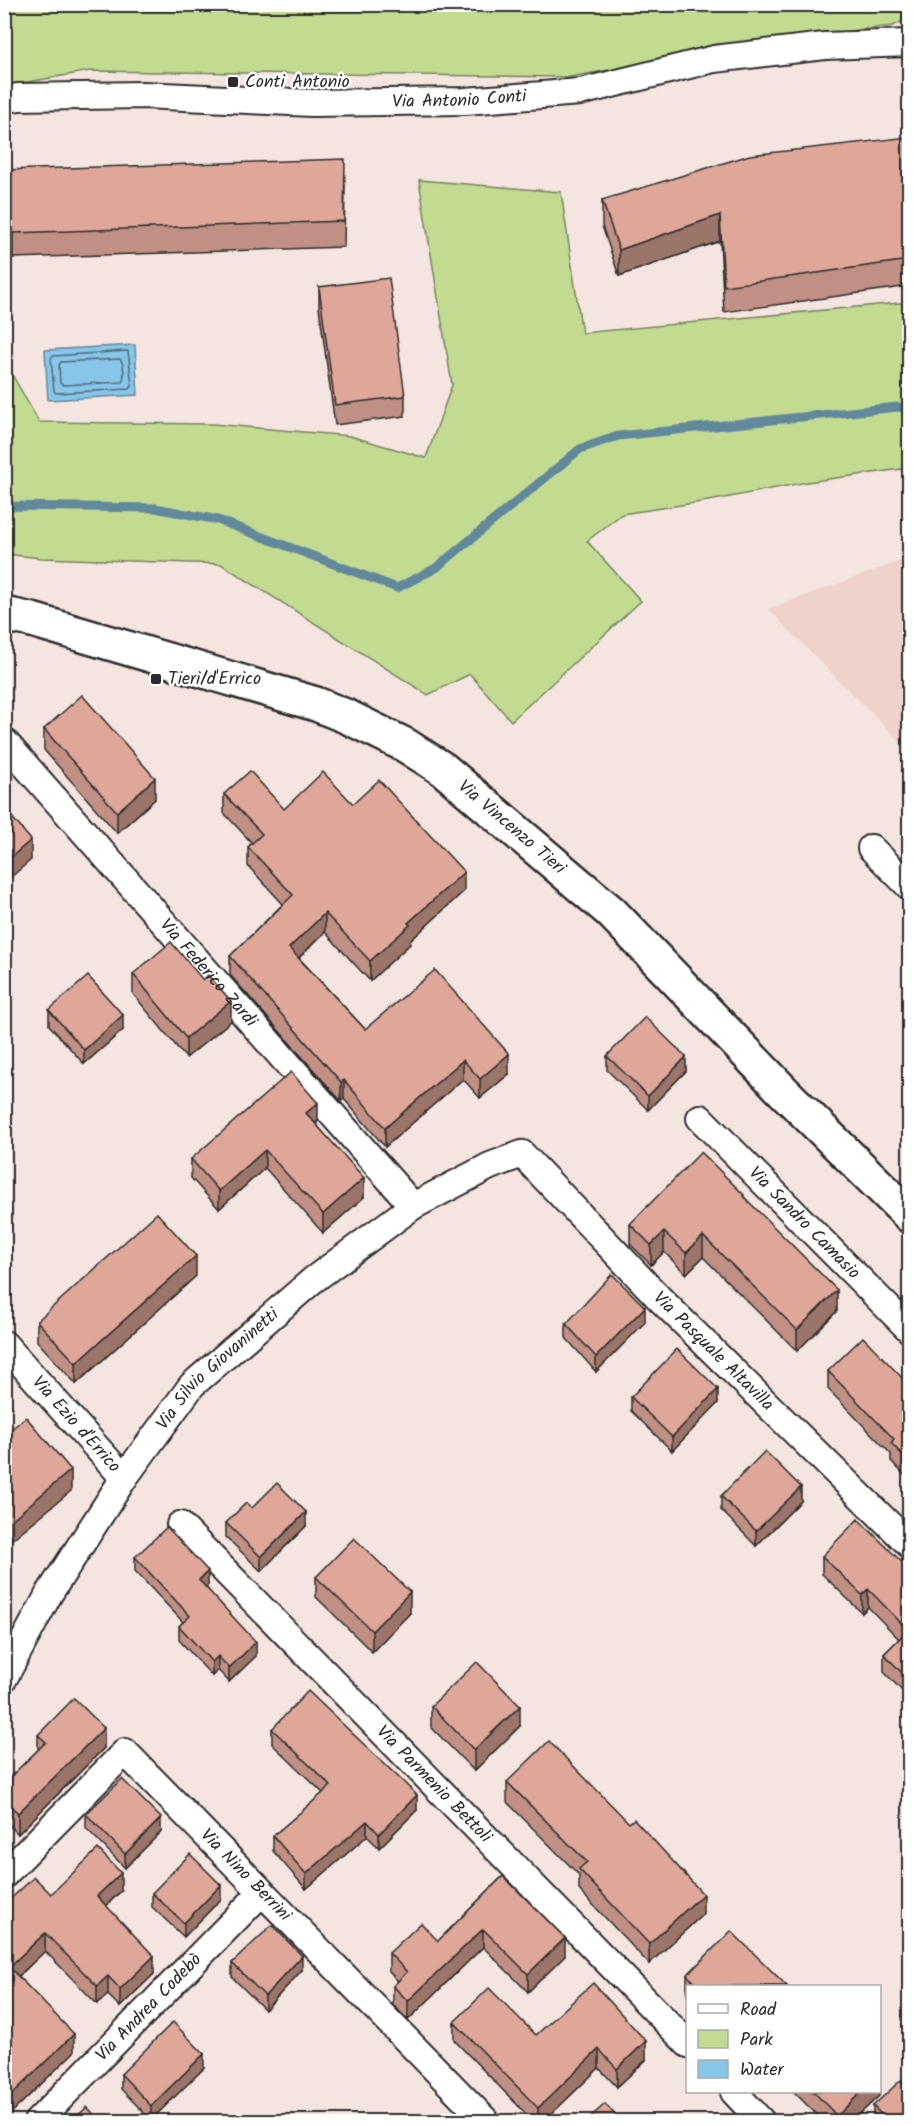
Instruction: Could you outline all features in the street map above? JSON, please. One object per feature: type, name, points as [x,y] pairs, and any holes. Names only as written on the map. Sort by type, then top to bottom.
[{"type":"street","name":"Via Antonio Conti","points":[[4,100],[18,97],[143,95],[312,103],[465,101],[580,92],[714,59],[825,46],[909,43]]},
{"type":"street","name":"Via Vincenzo Tieri","points":[[14,622],[316,705],[348,717],[405,745],[443,769],[611,912],[783,1091],[909,1216]]},
{"type":"street","name":"Via Federico Zardi","points":[[4,741],[413,1206]]},
{"type":"street","points":[[871,848],[909,887]]},
{"type":"street","name":"Via Sandro Camasio","points":[[700,1118],[909,1329]]},
{"type":"street","name":"Via Silvio Giovaninetti","points":[[4,1678],[49,1594],[124,1478],[192,1385],[313,1280],[413,1206],[490,1166],[522,1154]]},
{"type":"street","name":"Via Pasquale Altavilla","points":[[522,1154],[660,1299],[909,1545]]},
{"type":"street","name":"Via Ezio d'Errico","points":[[4,1344],[124,1478]]},
{"type":"street","name":"Via Parmenio Bettoli","points":[[180,1525],[686,2043]]},
{"type":"street","name":"Via Nino Berrini","points":[[4,1875],[124,1752],[487,2121]]},
{"type":"street","name":"Via Andrea Codebò","points":[[37,2121],[261,1893]]},
{"type":"street","points":[[736,2093],[762,2121]]},
{"type":"shaded area","points":[[910,558],[909,751],[768,609]]},
{"type":"green space","points":[[901,4],[905,20],[893,26],[778,39],[570,77],[90,71],[5,86],[5,5]]},
{"type":"green space","points":[[419,180],[561,192],[582,333],[909,303],[909,468],[807,482],[714,500],[622,514],[587,541],[641,601],[511,721],[470,674],[428,695],[221,564],[41,558],[5,554],[5,362],[39,422],[213,424],[350,436],[426,458],[452,385]]},
{"type":"water","points":[[135,345],[138,395],[48,400],[45,350]]},
{"type":"building","points":[[909,137],[909,260],[724,286],[720,215],[619,250],[602,200],[750,155]]},
{"type":"building","points":[[345,159],[344,221],[13,233],[4,236],[4,170]]},
{"type":"building","points":[[389,278],[405,396],[335,405],[319,287]]},
{"type":"building","points":[[82,695],[155,778],[117,812],[44,729]]},
{"type":"building","points":[[250,771],[284,809],[323,772],[353,804],[379,780],[464,872],[370,961],[325,913],[289,948],[365,1029],[435,970],[509,1054],[480,1079],[463,1060],[385,1128],[344,1080],[341,1082],[230,956],[293,895],[248,847],[262,834],[224,794]]},
{"type":"building","points":[[4,808],[31,840],[4,863]]},
{"type":"building","points":[[171,942],[203,980],[208,975],[231,1001],[186,1038],[133,974]]},
{"type":"building","points":[[88,976],[123,1015],[84,1050],[49,1010]]},
{"type":"building","points":[[645,1017],[686,1057],[648,1096],[607,1056]]},
{"type":"building","points":[[291,1072],[318,1103],[306,1113],[364,1178],[323,1214],[265,1150],[219,1191],[191,1159]]},
{"type":"building","points":[[701,1152],[837,1290],[797,1330],[703,1236],[686,1253],[664,1232],[651,1245],[630,1224]]},
{"type":"building","points":[[157,1213],[196,1256],[76,1363],[37,1321]]},
{"type":"building","points":[[612,1274],[645,1307],[596,1357],[566,1324]]},
{"type":"building","points":[[863,1337],[909,1385],[909,1462],[891,1443],[894,1439],[828,1371]]},
{"type":"building","points":[[677,1349],[718,1389],[672,1437],[631,1397]]},
{"type":"building","points":[[26,1417],[71,1470],[4,1526],[4,1435]]},
{"type":"building","points":[[765,1451],[801,1487],[756,1531],[721,1496]]},
{"type":"building","points":[[277,1483],[306,1512],[261,1557],[226,1523],[246,1503],[252,1508]]},
{"type":"building","points":[[858,1519],[909,1569],[909,1680],[884,1654],[908,1630],[868,1589],[862,1595],[822,1556]]},
{"type":"building","points":[[167,1527],[208,1571],[199,1580],[256,1642],[229,1668],[218,1656],[212,1662],[179,1626],[190,1616],[135,1557]]},
{"type":"building","points":[[354,1538],[410,1592],[372,1631],[316,1577]]},
{"type":"building","points":[[477,1662],[520,1706],[474,1750],[431,1706]]},
{"type":"building","points":[[308,1691],[417,1795],[379,1834],[367,1821],[306,1874],[273,1836],[331,1786],[272,1729]]},
{"type":"building","points":[[74,1698],[104,1728],[18,1813],[4,1800],[4,1783],[46,1742],[38,1735]]},
{"type":"building","points":[[549,1741],[629,1823],[634,1819],[703,1894],[649,1944],[579,1869],[587,1862],[507,1782]]},
{"type":"building","points":[[122,1779],[161,1818],[125,1854],[86,1814]]},
{"type":"building","points":[[98,1849],[121,1873],[97,1896],[154,1956],[120,1989],[108,1976],[97,1986],[45,1933],[9,1967],[74,2034],[4,2102],[4,1905],[34,1877],[51,1894]]},
{"type":"building","points":[[190,1854],[221,1885],[184,1923],[152,1893]]},
{"type":"building","points":[[503,1876],[565,1938],[528,1974],[483,1929],[408,2001],[393,1986],[407,1972],[389,1953],[421,1923],[438,1941]]},
{"type":"building","points":[[272,1925],[302,1956],[265,1996],[232,1963]]},
{"type":"building","points":[[731,1931],[786,1985],[698,1985],[687,1975]]},
{"type":"building","points":[[593,1983],[646,2041],[617,2069],[599,2049],[538,2108],[454,2022],[489,1988],[536,2035]]},
{"type":"building","points":[[173,2022],[204,2054],[151,2106],[121,2074]]},
{"type":"building","points":[[901,2080],[909,2089],[909,2121],[888,2121],[873,2106]]},
{"type":"building","points":[[815,2093],[860,2093],[837,2116]]},
{"type":"building","points":[[605,2104],[621,2121],[586,2121]]},
{"type":"building","points":[[87,2107],[100,2121],[72,2121]]},
{"type":"waterway","points":[[4,506],[155,508],[218,520],[397,588],[436,568],[580,449],[618,436],[898,407],[910,409]]},
{"type":"place","name":"Conti Antonio","points":[[233,82]]},
{"type":"place","name":"Tieri/d'Errico","points":[[156,679]]}]
